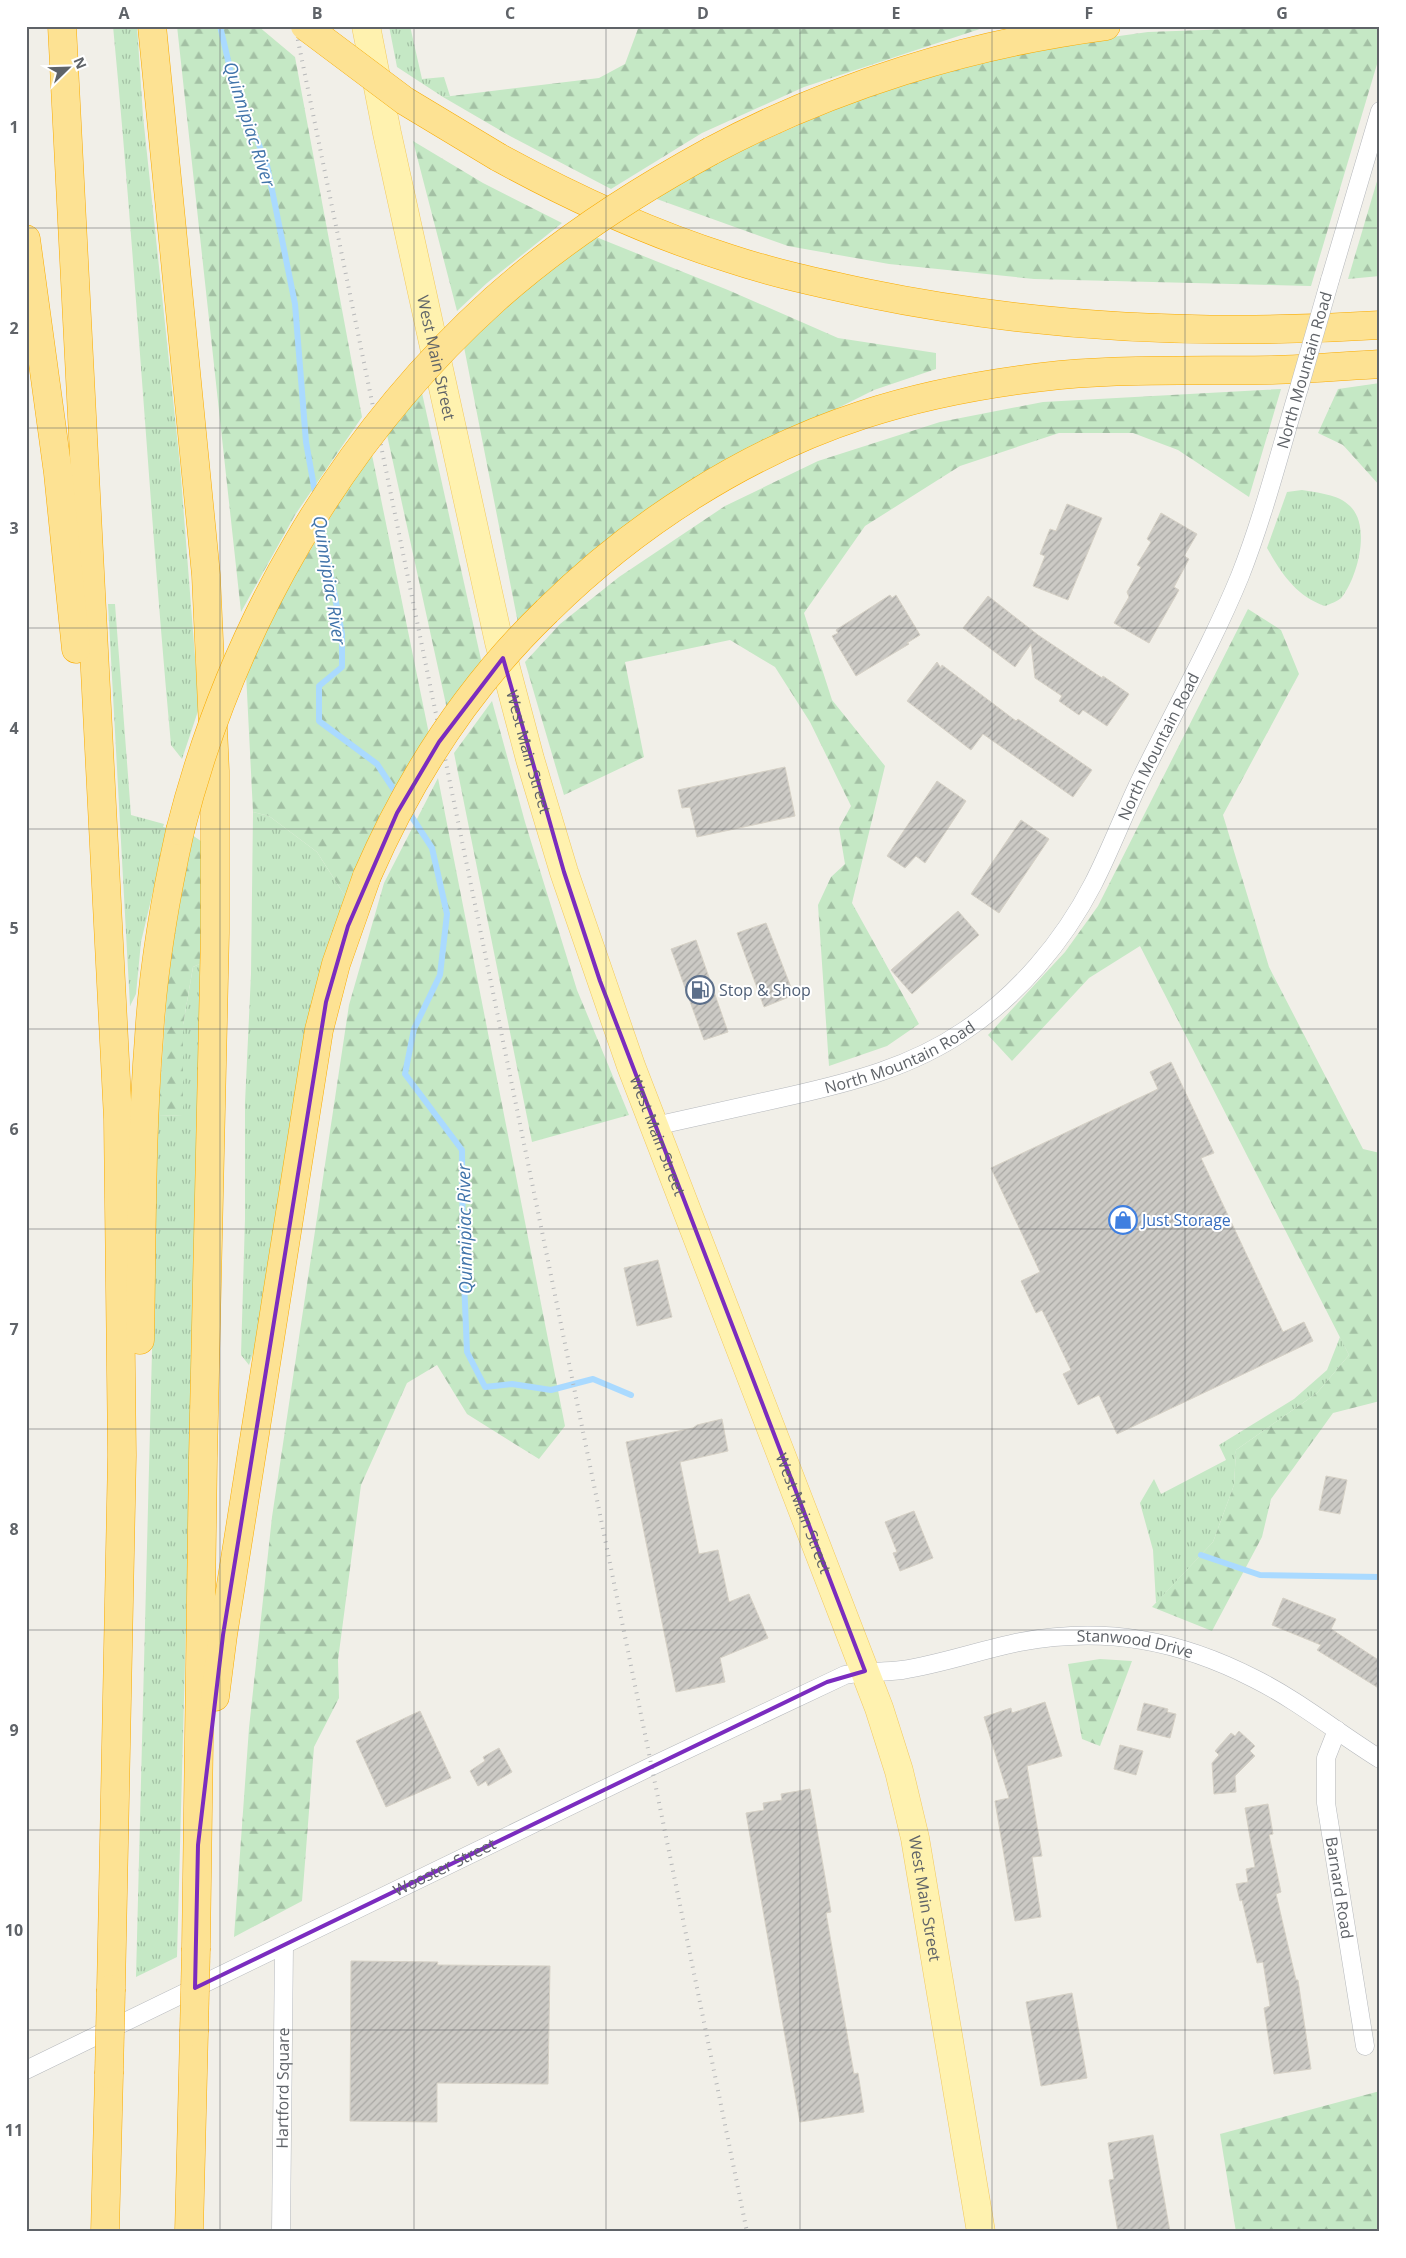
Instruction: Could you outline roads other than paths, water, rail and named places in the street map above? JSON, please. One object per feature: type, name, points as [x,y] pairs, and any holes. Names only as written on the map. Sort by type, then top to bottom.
[{"type":"highway","points":[[62,26],[118,1119],[122,1284],[122,1455],[105,2232]]},
{"type":"highway","points":[[152,26],[206,575],[214,716],[215,942],[203,1458],[198,1845],[189,2232]]},
{"type":"highway","points":[[305,26],[405,101],[498,157],[583,200],[690,246],[778,273],[911,302],[1017,319],[1132,328],[1259,330],[1380,325]]},
{"type":"highway","points":[[118,1659],[129,1610],[135,1546],[144,1139],[148,1037],[158,948],[180,831],[211,728],[270,592],[310,523],[373,432],[442,352],[520,278],[602,217],[666,176],[710,150],[795,109],[888,76],[1006,44],[1106,26]]},
{"type":"highway","points":[[26,239],[58,473],[75,632],[86,779],[94,838],[107,902]]},
{"type":"highway","points":[[198,1845],[207,1797],[223,1635],[314,1058],[336,964],[367,876],[396,813],[439,742],[497,664],[547,611],[624,544],[693,496],[741,468],[792,443],[842,422],[886,407],[968,388],[1061,375],[1108,372],[1275,370],[1380,364]]},
{"type":"main road","name":"West Main Street","points":[[366,26],[472,526],[511,687],[564,872],[613,1015],[865,1670],[892,1745],[915,1838],[981,2232]]},
{"type":"street","name":"North Mountain Road","points":[[655,1126],[859,1080],[901,1066],[965,1031],[1014,990],[1046,956],[1070,924],[1092,886],[1138,786],[1217,628],[1249,551],[1380,111]]},
{"type":"street","name":"Stanwood Drive","points":[[865,1670],[902,1670],[1051,1637],[1105,1635],[1132,1638],[1193,1652],[1222,1663],[1282,1693],[1380,1759]]},
{"type":"street","name":"Wooster Street","points":[[26,2070],[818,1686],[845,1675],[865,1670]]},
{"type":"street","name":"Barnard Road","points":[[1337,1730],[1326,1758],[1326,1803],[1365,2046]]},
{"type":"street","name":"Hartford Square","points":[[281,2232],[284,1945]]},
{"type":"waterway","name":"Quinnipiac River","points":[[220,26],[232,77],[267,165],[295,304],[306,442],[316,498]]},
{"type":"waterway","name":"Quinnipiac River","points":[[321,523],[342,634],[342,667],[319,686],[319,721],[377,764],[398,796]]},
{"type":"waterway","name":"Quinnipiac River","points":[[408,811],[432,848],[447,914],[440,975],[414,1029],[405,1074],[462,1150],[463,1256],[467,1352],[485,1387],[512,1384],[551,1390],[593,1379],[631,1395]]},
{"type":"waterway","name":"Quinnipiac River","points":[[1201,1555],[1260,1575],[1380,1577]]},
{"type":"railway","points":[[295,26],[747,2232]]},
{"type":"place","name":"Stop & Shop","points":[[700,990]]},
{"type":"place","name":"Just Storage","points":[[1123,1220]]}]
